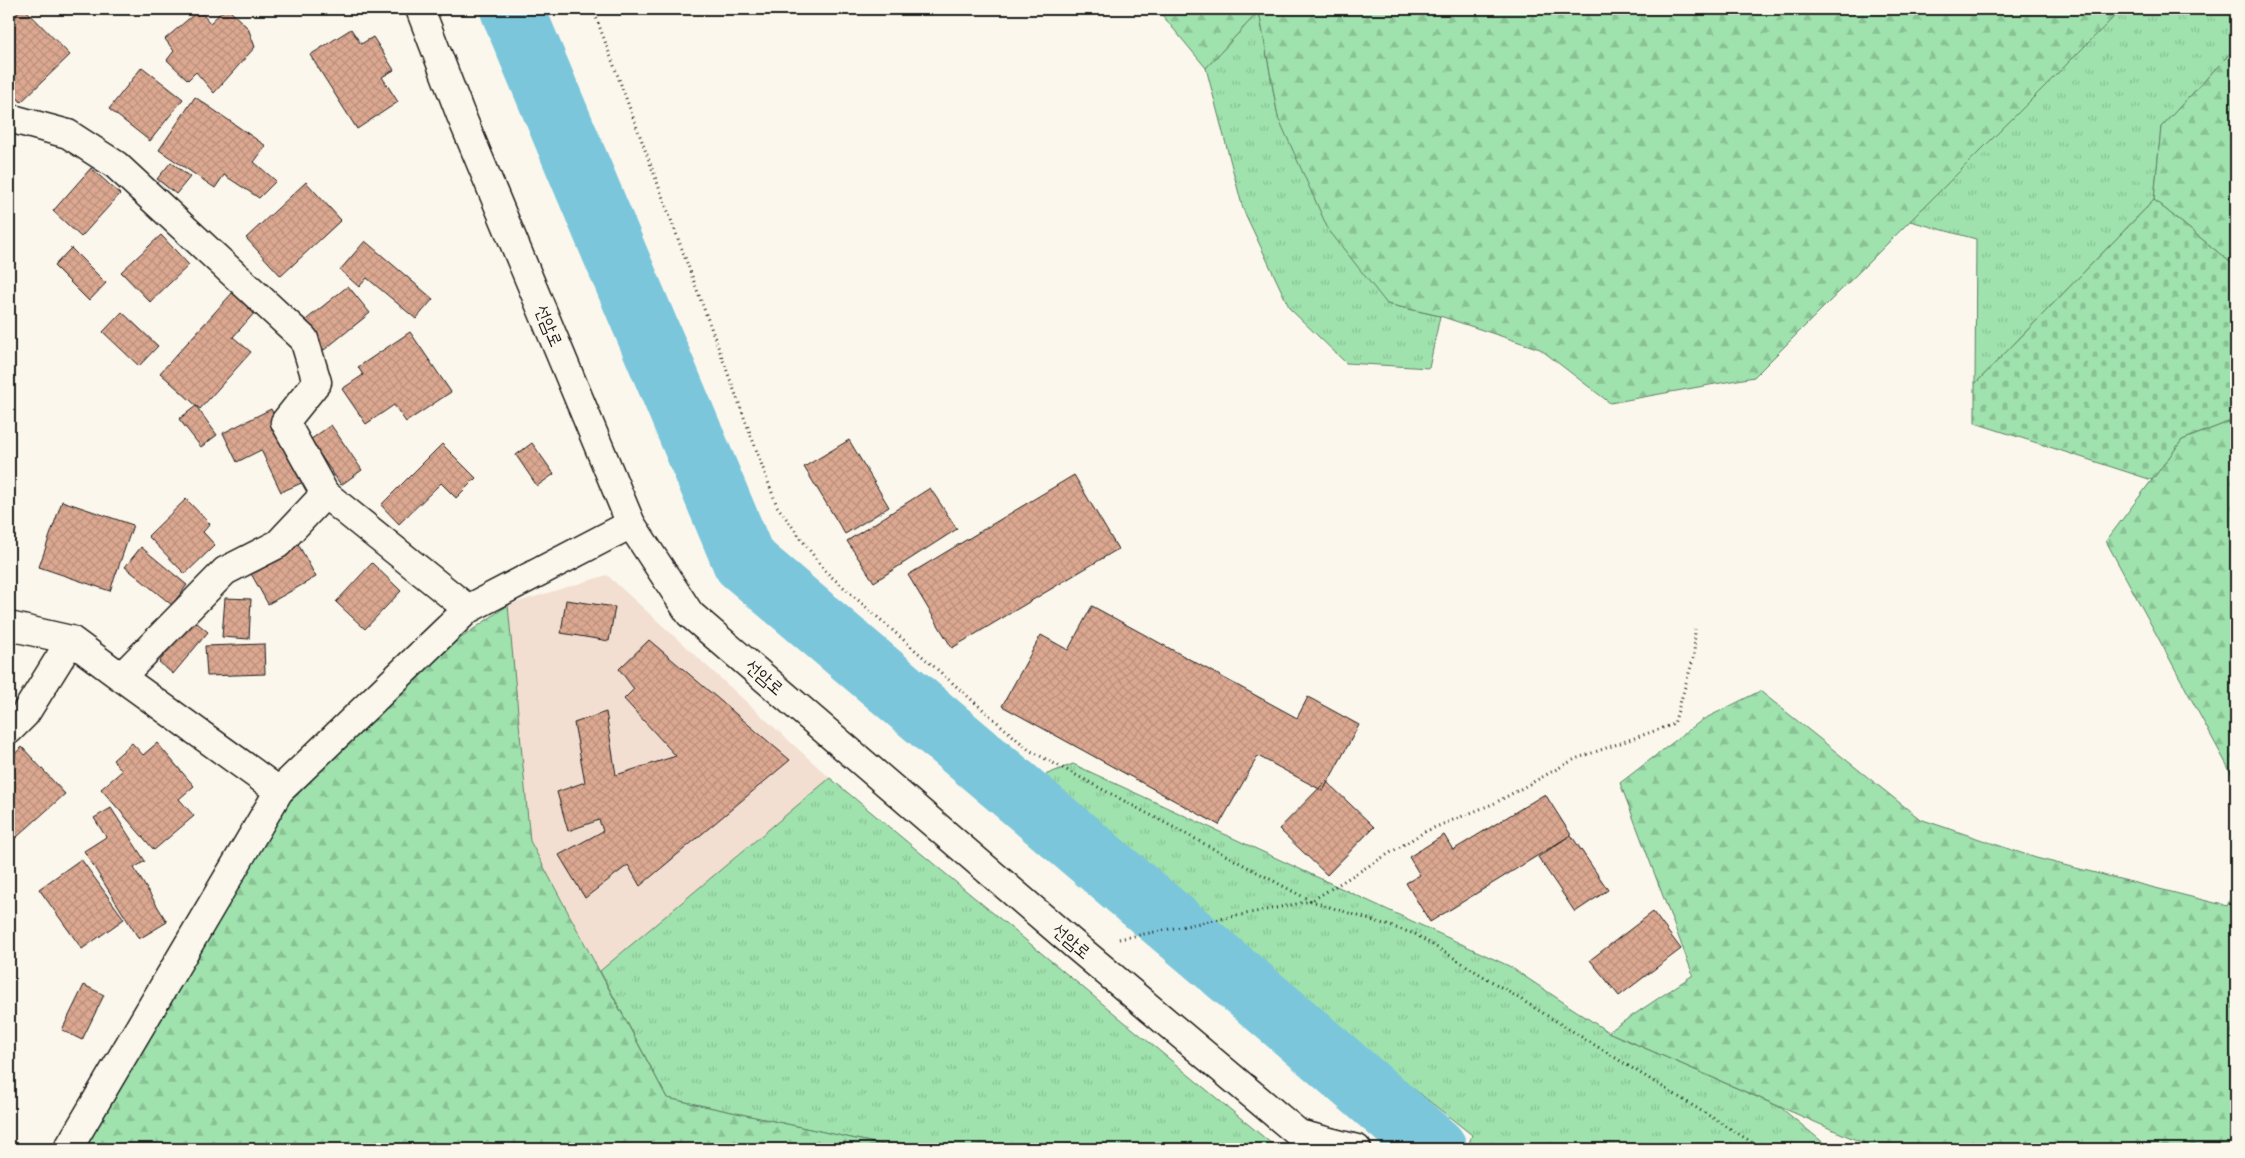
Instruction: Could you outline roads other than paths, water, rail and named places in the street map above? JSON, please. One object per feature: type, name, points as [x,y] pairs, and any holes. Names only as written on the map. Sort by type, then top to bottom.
[{"type":"street","name":"선암로","points":[[420,9],[464,122],[631,524],[690,614],[1077,947],[1299,1134],[1356,1149]]},
{"type":"street","points":[[9,118],[68,134],[116,165],[304,339],[316,382],[286,422],[325,494],[468,609]]},
{"type":"street","points":[[121,677],[225,571],[278,544],[325,494]]},
{"type":"street","points":[[68,1149],[279,791],[468,609],[631,524]]},
{"type":"street","points":[[9,626],[71,640],[279,791]]},
{"type":"street","points":[[9,730],[25,714],[71,640]]},
{"type":"waterway","points":[[512,9],[744,561],[1286,1020],[1435,1149]]}]
